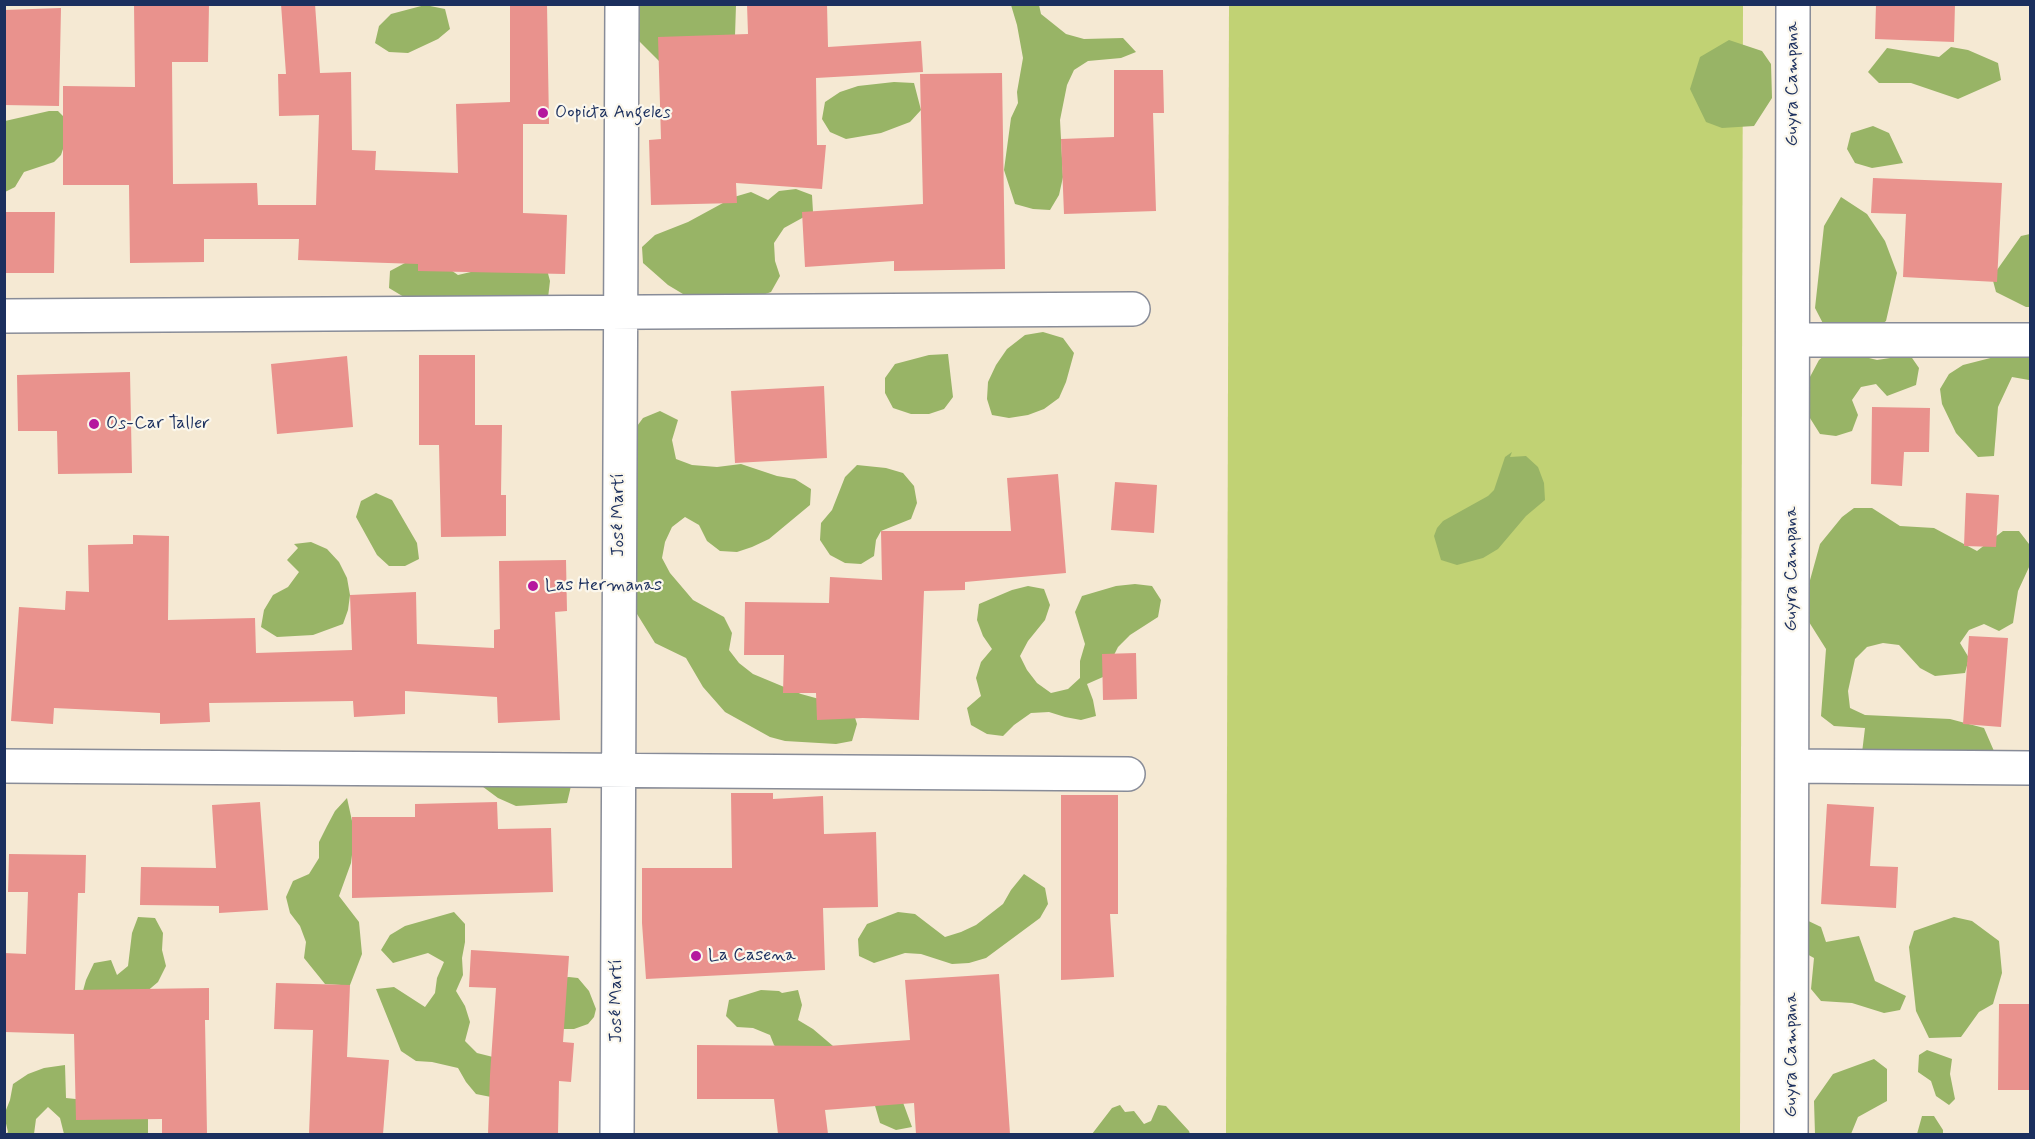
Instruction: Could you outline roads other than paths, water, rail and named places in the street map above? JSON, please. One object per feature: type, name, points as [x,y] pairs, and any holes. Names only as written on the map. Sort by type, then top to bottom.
[{"type":"street","name":"José Martí","points":[[617,1134],[622,4]]},
{"type":"street","name":"Guyra Campana","points":[[1791,1134],[1793,4]]},
{"type":"street","points":[[4,316],[1133,309]]},
{"type":"street","points":[[1793,340],[2031,340]]},
{"type":"street","points":[[4,766],[1128,774]]},
{"type":"street","points":[[1792,766],[2031,768]]},
{"type":"place","name":"Oopicta Angeles","points":[[543,113]]},
{"type":"place","name":"Os-Car Taller","points":[[94,424]]},
{"type":"place","name":"Las Hermanas","points":[[533,586]]},
{"type":"place","name":"La Casena","points":[[696,956]]}]
